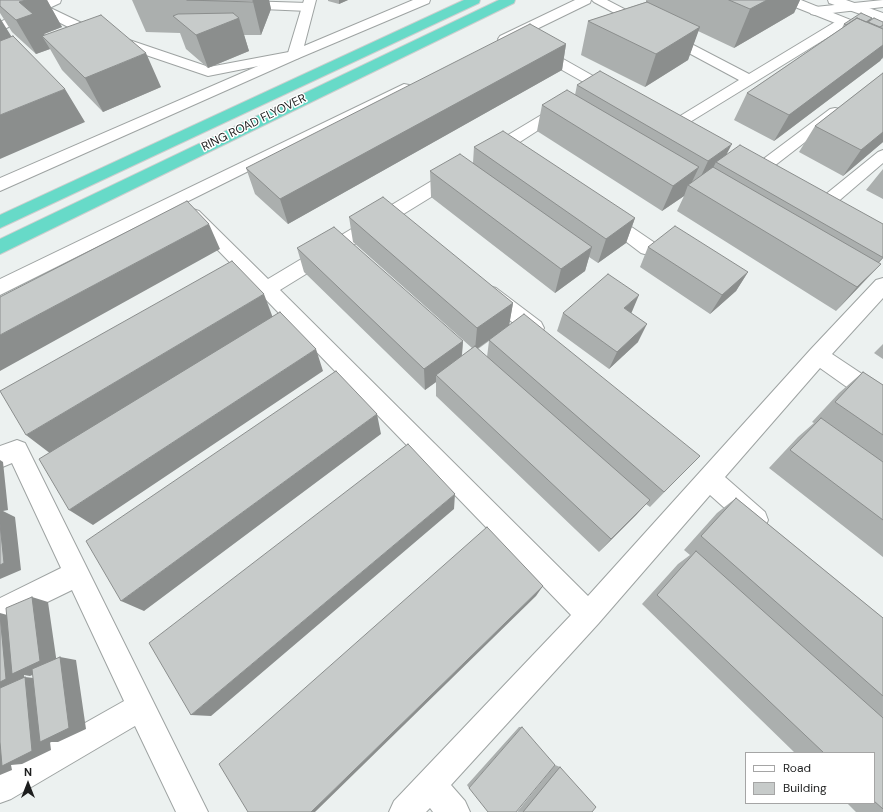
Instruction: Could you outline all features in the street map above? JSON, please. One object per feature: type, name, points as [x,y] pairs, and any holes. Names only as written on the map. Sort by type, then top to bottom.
[{"type":"highway","name":"RING ROAD FLYOVER","points":[[0,222],[474,0]]},
{"type":"highway","name":"RING ROAD FLYOVER","points":[[0,247],[509,0]]},
{"type":"street","points":[[2,26],[25,0]]},
{"type":"street","points":[[2,26],[55,0]]},
{"type":"street","points":[[0,185],[294,55],[424,0]]},
{"type":"street","points":[[491,46],[585,0]]},
{"type":"street","points":[[790,0],[883,38]]},
{"type":"street","points":[[834,0],[883,18]]},
{"type":"street","points":[[294,55],[309,3]]},
{"type":"street","points":[[40,8],[83,29],[208,72],[294,55]]},
{"type":"street","points":[[512,35],[588,93],[626,100]]},
{"type":"street","points":[[0,288],[420,81]]},
{"type":"street","points":[[266,289],[394,220],[473,163],[510,149],[588,93]]},
{"type":"street","points":[[178,200],[589,615]]},
{"type":"street","points":[[591,207],[648,248]]},
{"type":"street","points":[[477,284],[534,328]]},
{"type":"street","points":[[405,812],[589,615],[818,355],[883,285]]},
{"type":"street","points":[[818,355],[883,400]]},
{"type":"street","points":[[0,457],[17,450],[192,812]]},
{"type":"street","points":[[709,478],[775,537]]},
{"type":"street","points":[[0,612],[76,574]]},
{"type":"street","points":[[0,788],[141,707]]},
{"type":"street","points":[[430,785],[454,812]]},
{"type":"lane","points":[[598,0],[749,80]]},
{"type":"lane","points":[[236,5],[309,3]]},
{"type":"lane","points":[[815,11],[883,3]]},
{"type":"lane","points":[[672,127],[844,22]]},
{"type":"lane","points":[[755,172],[846,103]]},
{"type":"lane","points":[[821,207],[883,155]]},
{"type":"building","points":[[0,0],[26,0],[19,2],[33,14],[16,20],[0,6]]},
{"type":"building","points":[[187,0],[253,0],[253,2]]},
{"type":"building","points":[[729,0],[767,0],[750,9]]},
{"type":"building","points":[[647,2],[700,27],[656,54],[588,21]]},
{"type":"building","points":[[233,13],[239,18],[196,35],[173,16],[178,14]]},
{"type":"building","points":[[861,13],[872,18],[866,22],[857,18],[846,25],[844,24]]},
{"type":"building","points":[[101,15],[146,53],[85,78],[42,36]]},
{"type":"building","points":[[857,18],[883,29],[883,45],[789,115],[747,93]]},
{"type":"building","points":[[874,18],[883,22],[883,25],[880,27],[868,22]]},
{"type":"building","points":[[530,24],[566,44],[280,199],[246,168]]},
{"type":"building","points":[[13,36],[65,89],[0,115],[0,41]]},
{"type":"building","points":[[600,71],[732,144],[708,161],[577,85]]},
{"type":"building","points":[[883,73],[883,132],[861,150],[815,126]]},
{"type":"building","points":[[567,90],[699,167],[673,186],[542,105]]},
{"type":"building","points":[[503,131],[635,218],[606,239],[474,147]]},
{"type":"building","points":[[740,145],[883,224],[883,257],[716,162]]},
{"type":"building","points":[[460,154],[592,247],[561,269],[430,171]]},
{"type":"building","points":[[713,167],[881,264],[857,287],[688,185]]},
{"type":"building","points":[[383,197],[513,303],[477,328],[349,217]]},
{"type":"building","points":[[187,201],[209,224],[0,335],[0,297]]},
{"type":"building","points":[[675,226],[748,272],[722,295],[648,247]]},
{"type":"building","points":[[334,227],[463,341],[424,369],[297,248]]},
{"type":"building","points":[[232,261],[264,294],[26,435],[0,391]]},
{"type":"building","points":[[608,274],[639,295],[624,308],[647,324],[617,352],[563,313]]},
{"type":"building","points":[[280,312],[316,349],[69,510],[39,459]]},
{"type":"building","points":[[524,314],[700,456],[664,492],[489,340]]},
{"type":"building","points":[[475,346],[650,500],[611,539],[436,375]]},
{"type":"building","points":[[336,371],[377,414],[121,601],[86,541]]},
{"type":"building","points":[[863,372],[883,385],[883,435],[835,402]]},
{"type":"building","points":[[821,418],[883,462],[883,520],[790,450]]},
{"type":"building","points":[[408,444],[455,494],[191,715],[149,643]]},
{"type":"building","points":[[736,498],[883,618],[883,696],[701,536]]},
{"type":"building","points":[[0,524],[4,563],[0,565]]},
{"type":"building","points":[[487,527],[543,586],[311,812],[248,812],[219,764]]},
{"type":"building","points":[[696,551],[883,718],[883,809],[875,802],[875,752],[823,752],[657,595]]},
{"type":"building","points":[[32,597],[40,661],[12,674],[6,608]]},
{"type":"building","points":[[0,615],[6,679],[0,682]]},
{"type":"building","points":[[60,657],[69,728],[40,742],[32,669]]},
{"type":"building","points":[[25,677],[32,751],[2,766],[0,742],[0,688]]},
{"type":"building","points":[[522,727],[555,765],[516,812],[488,812],[469,788]]},
{"type":"building","points":[[560,767],[596,807],[592,812],[523,812]]}]
